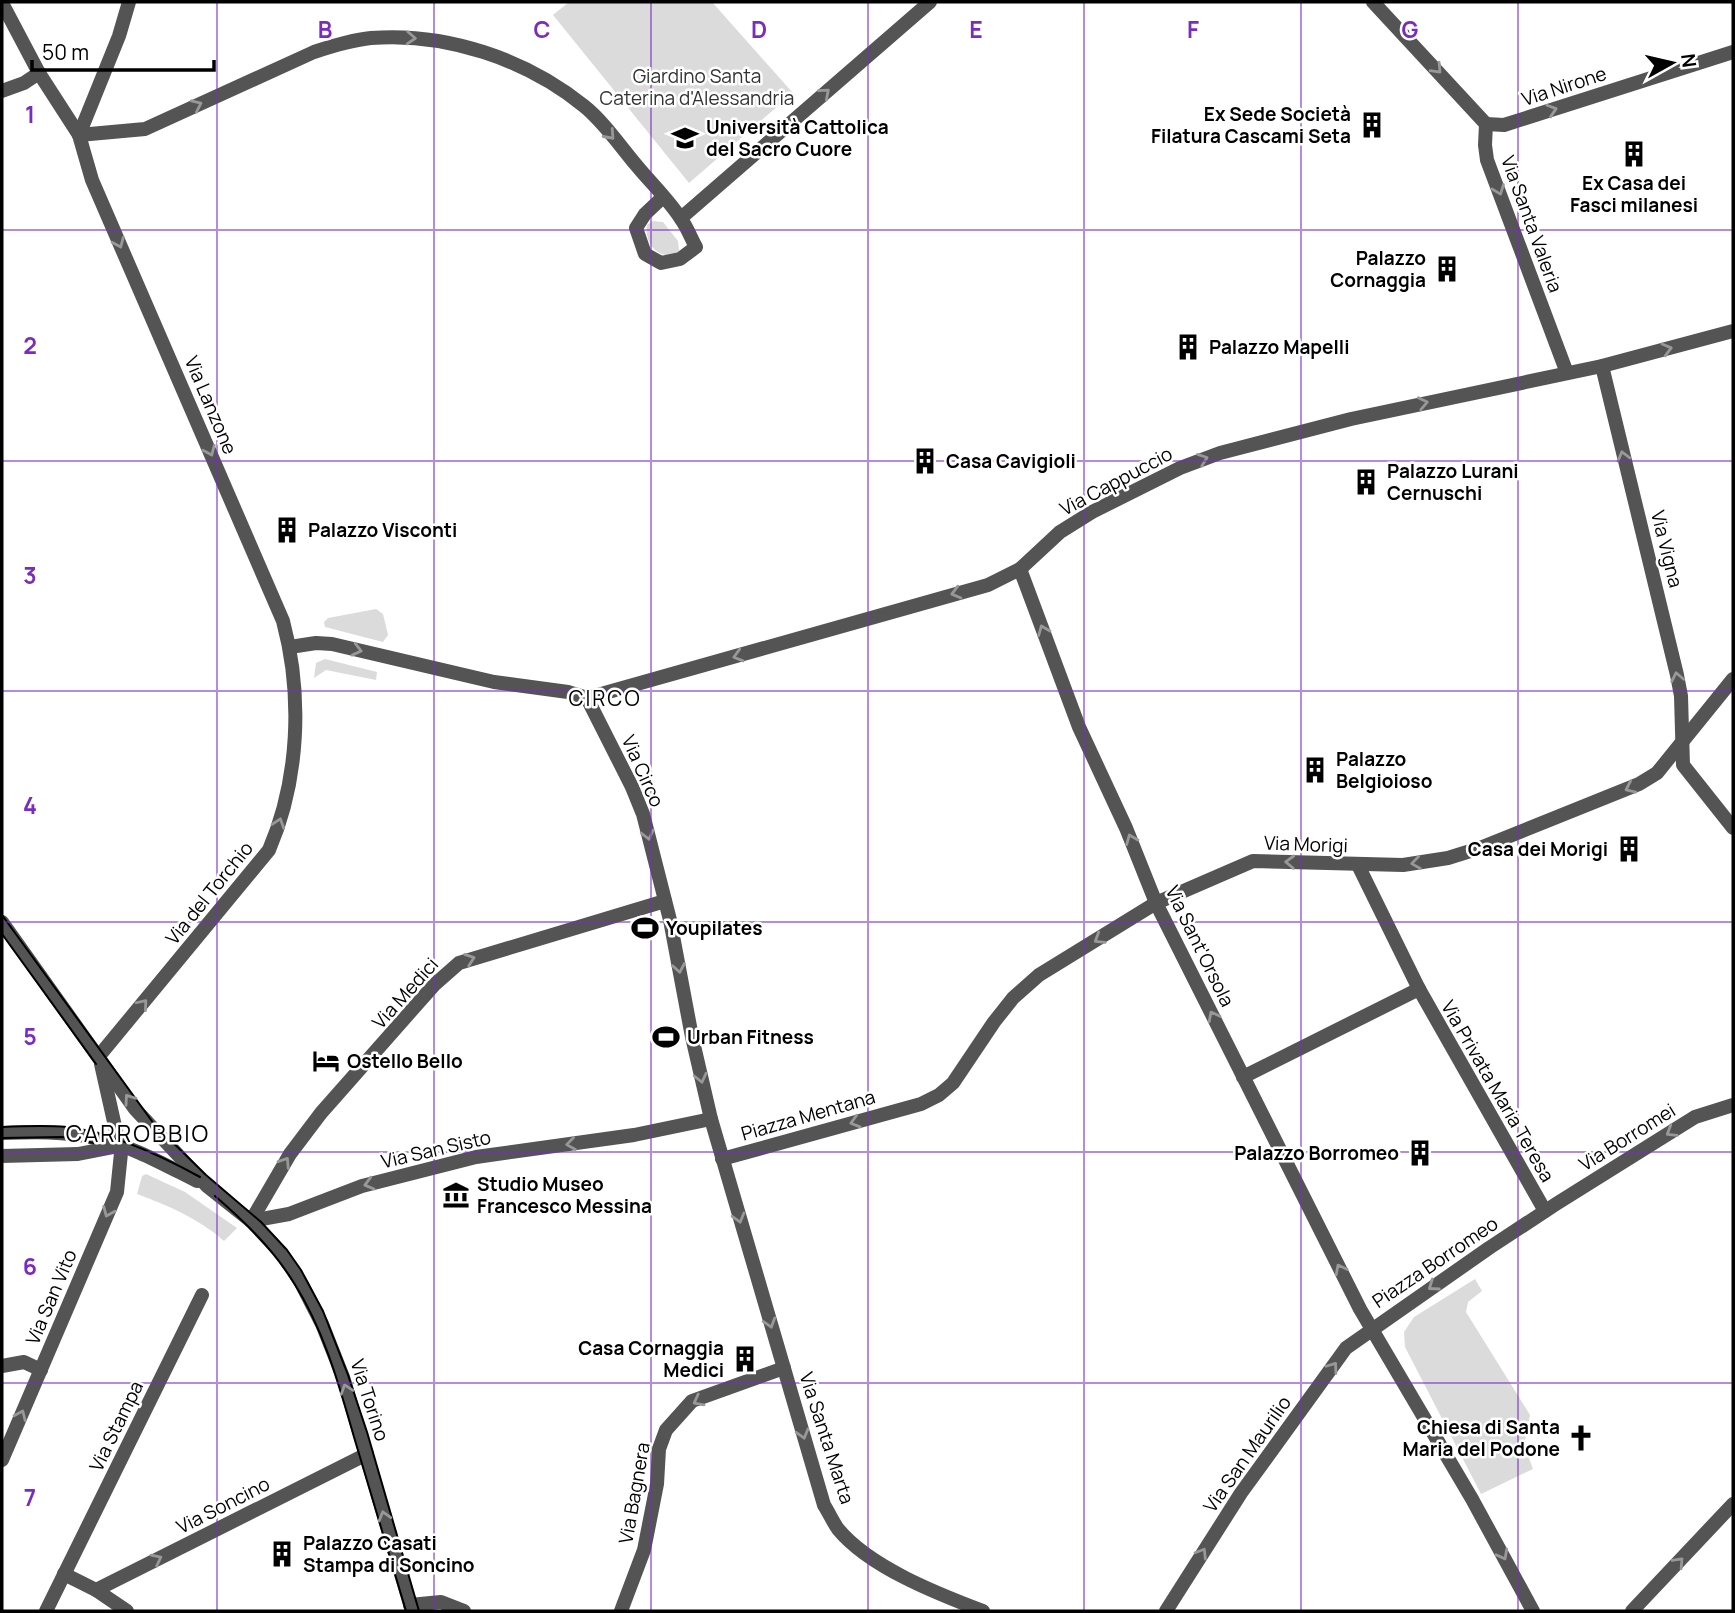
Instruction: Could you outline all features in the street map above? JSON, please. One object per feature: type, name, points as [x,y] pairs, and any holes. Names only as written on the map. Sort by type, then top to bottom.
[{"type":"street","points":[[129,2],[119,36],[79,135],[147,129],[327,48],[370,38],[431,40],[471,49],[515,64],[553,84],[586,108],[663,197],[681,218],[696,247],[680,259],[661,264],[645,254],[636,228],[645,214],[663,197]]},
{"type":"street","points":[[681,218],[930,2]]},
{"type":"street","points":[[1373,2],[1486,124]]},
{"type":"street","name":"Via Lanzone","points":[[2,3],[39,73],[79,135],[92,180],[283,621],[290,647]]},
{"type":"street","name":"Via Nirone","points":[[1486,124],[1504,125],[1733,52]]},
{"type":"street","points":[[2,91],[24,83],[39,73]]},
{"type":"street","name":"Via Santa Valeria","points":[[1486,124],[1487,160],[1567,373]]},
{"type":"street","name":"Via Cappuccio","points":[[587,698],[988,585],[1020,569],[1060,533],[1092,512],[1180,468],[1220,453],[1351,419],[1602,366],[1733,331]]},
{"type":"street","name":"Via Vigna","points":[[1602,366],[1677,675],[1681,696],[1683,765],[1733,828]]},
{"type":"street","name":"Via Sant'Orsola","points":[[1020,569],[1079,727],[1126,828],[1156,903],[1372,1328]]},
{"type":"street","points":[[290,647],[316,643],[332,644],[494,682],[568,692],[587,698]]},
{"type":"street","name":"Via del Torchio","points":[[99,1056],[269,850],[280,825],[294,759],[295,725],[290,647]]},
{"type":"street","name":"Via Morigi","points":[[967,1060],[1007,1006],[1039,975],[1156,903],[1253,861],[1403,864],[1448,858],[1480,848],[1639,784],[1657,773],[1733,679]]},
{"type":"street","name":"Via Circo","points":[[587,698],[640,805],[665,901],[710,1119],[722,1159]]},
{"type":"street","name":"Via Privata Maria Teresa","points":[[1358,865],[1419,989],[1545,1211]]},
{"type":"street","name":"Via Medici","points":[[251,1221],[275,1177],[321,1113],[435,985],[459,963],[665,901]]},
{"type":"street","points":[[2,922],[135,1109],[207,1186],[251,1221]]},
{"type":"street","name":"Via Privata Maria Teresa","points":[[1243,1077],[1419,989]]},
{"type":"street","points":[[99,1056],[120,1146]]},
{"type":"street","name":"Piazza Mentana","points":[[757,1278],[722,1159],[921,1104],[939,1095],[953,1083],[967,1060]]},
{"type":"street","name":"Via Borromei","points":[[1545,1211],[1695,1117],[1733,1105]]},
{"type":"street","name":"Via San Sisto","points":[[251,1221],[289,1214],[362,1186],[476,1157],[634,1135],[710,1119]]},
{"type":"street","points":[[2,1133],[50,1131],[98,1138],[207,1186]]},
{"type":"street","points":[[2,1156],[78,1154],[120,1146]]},
{"type":"street","name":"Via San Vito","points":[[2,1460],[117,1192],[122,1160],[120,1146]]},
{"type":"street","name":"Piazza Borromeo","points":[[1533,1611],[1472,1499],[1372,1328],[1545,1211]]},
{"type":"street","name":"Via Torino","points":[[251,1221],[282,1254],[312,1302],[332,1346],[367,1454],[411,1608]]},
{"type":"street","name":"Via Santa Marta","points":[[757,1278],[824,1505],[838,1529],[872,1559],[939,1594],[983,1611]]},
{"type":"street","name":"Via Stampa","points":[[46,1611],[202,1294]]},
{"type":"street","name":"Via San Maurilio","points":[[1166,1611],[1241,1493],[1346,1348],[1372,1328]]},
{"type":"street","points":[[2,1366],[24,1362],[41,1370]]},
{"type":"street","name":"Via Bagnera","points":[[621,1611],[644,1550],[657,1484],[659,1449],[666,1430],[692,1401],[784,1368]]},
{"type":"street","name":"Via Soncino","points":[[96,1590],[367,1454]]},
{"type":"street","points":[[1632,1611],[1733,1504]]},
{"type":"street","points":[[64,1574],[96,1590],[127,1611]]},
{"type":"street","points":[[411,1608],[441,1602],[464,1611]]},
{"type":"green space","name":"Giardino Santa Caterina d'Alessandria","points":[[569,2],[712,2],[793,93],[689,183],[553,15]]},
{"type":"green space","points":[[653,221],[663,222],[678,241],[679,251],[673,256],[661,254],[652,247],[647,225]]},
{"type":"green space","points":[[376,609],[383,614],[388,635],[383,642],[325,627],[324,622],[328,618]]},
{"type":"green space","points":[[325,659],[377,672],[376,680],[326,670],[314,678],[316,663]]},
{"type":"green space","points":[[146,1174],[185,1192],[237,1228],[224,1241],[183,1213],[137,1194],[142,1176]]},
{"type":"green space","points":[[1475,1279],[1482,1291],[1468,1302],[1466,1312],[1530,1415],[1524,1445],[1533,1469],[1481,1494],[1405,1347],[1404,1332],[1414,1317]]},
{"type":"tram line","points":[[2,915],[154,1124],[206,1175],[261,1222],[301,1270],[323,1311],[348,1375],[419,1611]]},
{"type":"tram line","points":[[2,934],[96,1064]]},
{"type":"tram line","points":[[2,1127],[59,1126],[102,1134],[152,1153],[200,1177]]},
{"type":"tram line","points":[[2,1138],[62,1137],[94,1143]]},
{"type":"tram line","points":[[215,1196],[268,1247],[294,1283],[314,1320],[336,1378],[406,1611]]},
{"type":"place","name":"Ex Sede Società Filatura Cascami Seta","points":[[1372,125]]},
{"type":"place","name":"Università Cattolica del Sacro Cuore","points":[[685,138]]},
{"type":"place","name":"Ex Casa dei Fasci milanesi","points":[[1634,154]]},
{"type":"place","name":"Palazzo Cornaggia","points":[[1447,269]]},
{"type":"place","name":"Palazzo Mapelli","points":[[1188,347]]},
{"type":"place","name":"Casa Cavigioli","points":[[925,461]]},
{"type":"place","name":"Palazzo Lurani Cernuschi","points":[[1366,482]]},
{"type":"place","name":"Palazzo Visconti","points":[[287,530]]},
{"type":"place","name":"Palazzo Belgioioso","points":[[1315,770]]},
{"type":"place","name":"Casa dei Morigi","points":[[1629,849]]},
{"type":"place","name":"Youpilates","points":[[645,928]]},
{"type":"place","name":"Urban Fitness","points":[[666,1037]]},
{"type":"place","name":"Ostello Bello","points":[[326,1061]]},
{"type":"place","name":"Palazzo Borromeo","points":[[1420,1153]]},
{"type":"place","name":"Studio Museo Francesco Messina","points":[[456,1195]]},
{"type":"place","name":"Casa Cornaggia Medici","points":[[745,1359]]},
{"type":"place","name":"Chiesa di Santa Maria del Podone","points":[[1581,1438]]},
{"type":"place","name":"Palazzo Casati Stampa di Soncino","points":[[282,1554]]},
{"type":"district","name":"CIRCO","points":[[605,699]]},
{"type":"district","name":"CARROBBIO","points":[[138,1134]]}]
